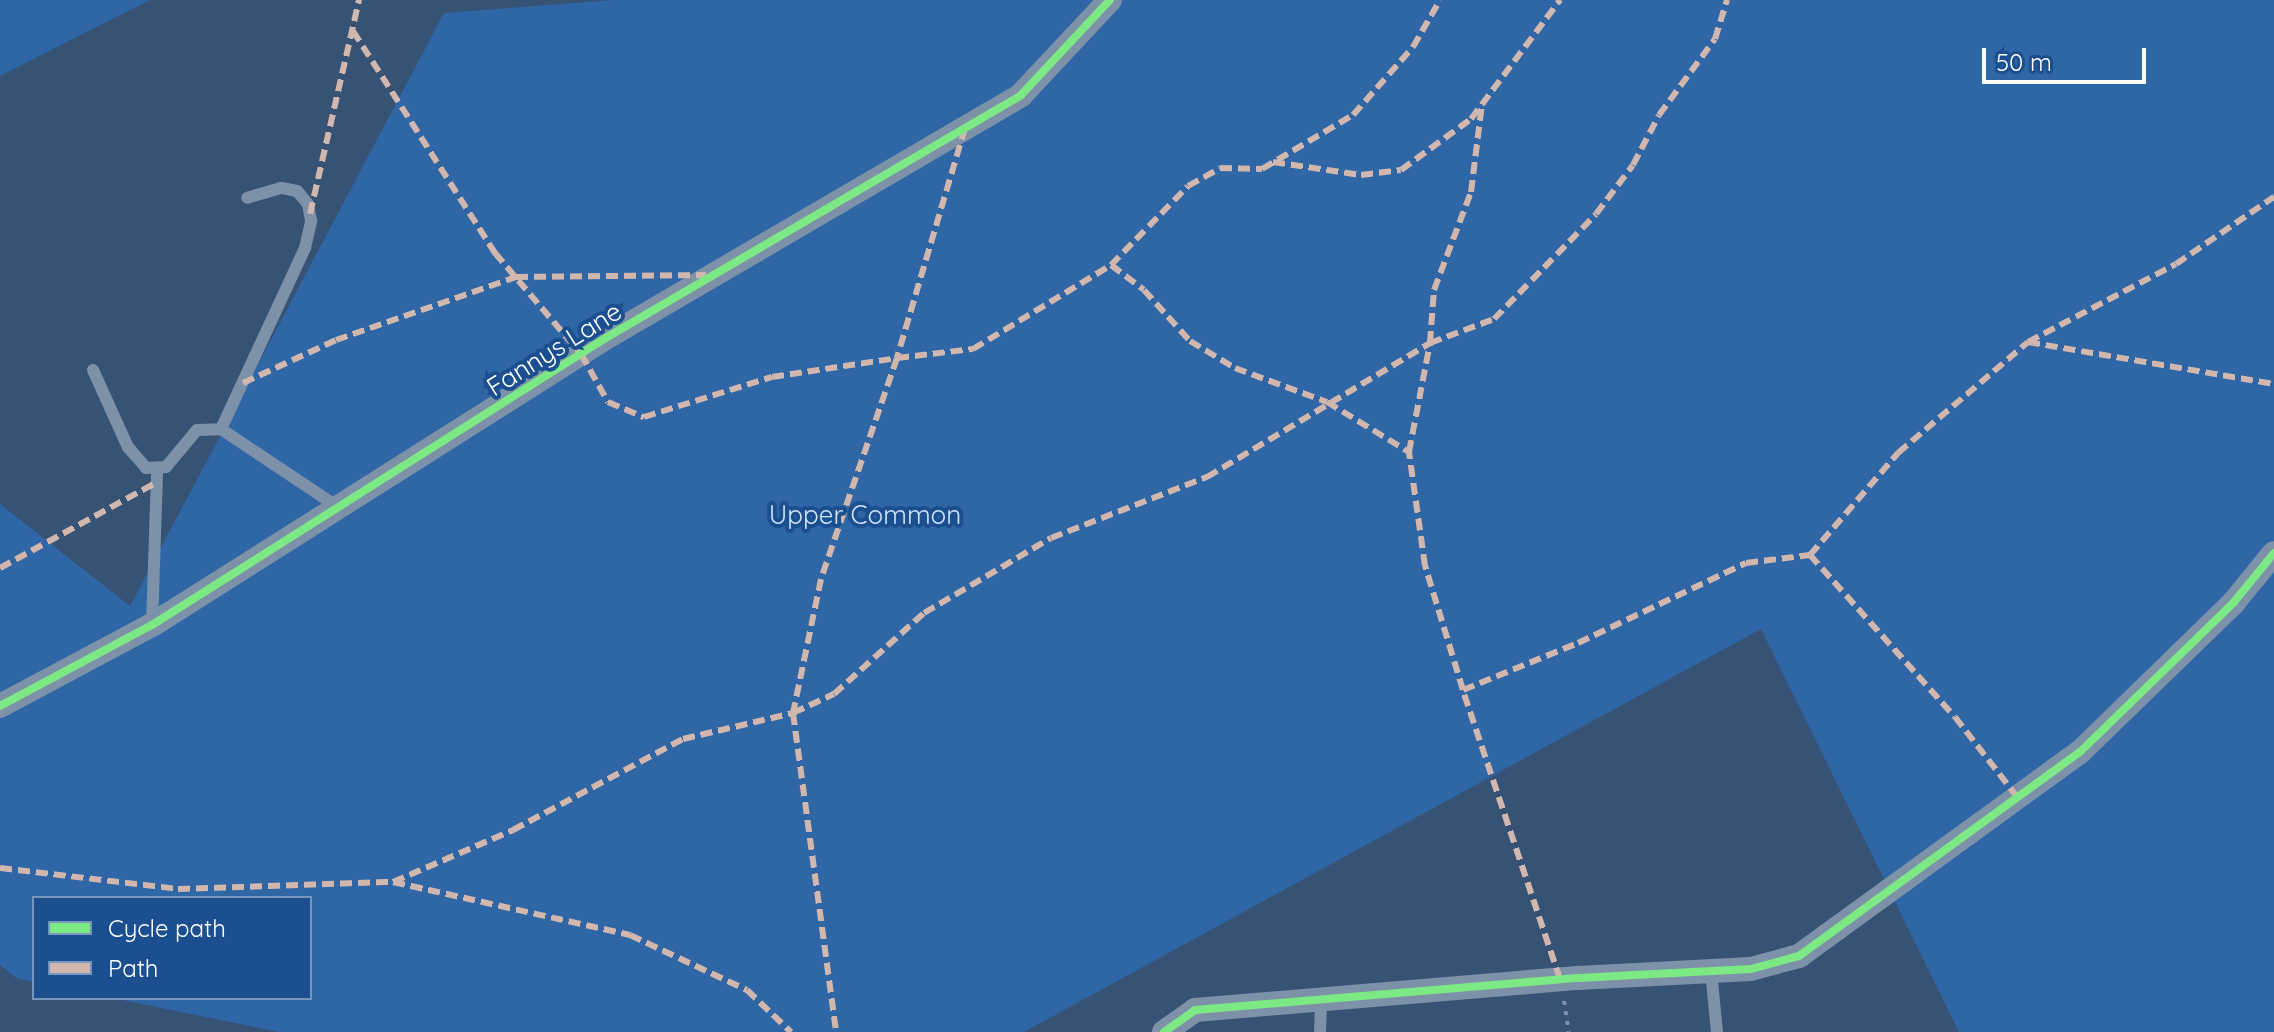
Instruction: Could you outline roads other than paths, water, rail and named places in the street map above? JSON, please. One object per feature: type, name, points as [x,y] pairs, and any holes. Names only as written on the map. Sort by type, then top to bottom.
[{"type":"street","name":"Fannys Lane","points":[[0,706],[152,625],[341,509],[604,339],[1021,95],[1110,0]]},
{"type":"street","points":[[1164,1032],[1195,1010],[1560,979],[1751,969],[1799,956],[1963,842],[2080,752],[2234,602],[2274,553]]},
{"type":"lane","points":[[221,429],[305,248],[311,221],[308,204],[297,191],[281,188],[247,198]]},
{"type":"lane","points":[[93,370],[136,461],[157,471]]},
{"type":"lane","points":[[152,625],[157,471],[197,430],[221,429],[341,509]]},
{"type":"lane","points":[[1711,971],[1717,1032]]},
{"type":"lane","points":[[1320,1032],[1321,999]]},
{"type":"park label","name":"Upper Common","points":[[865,515]]}]
